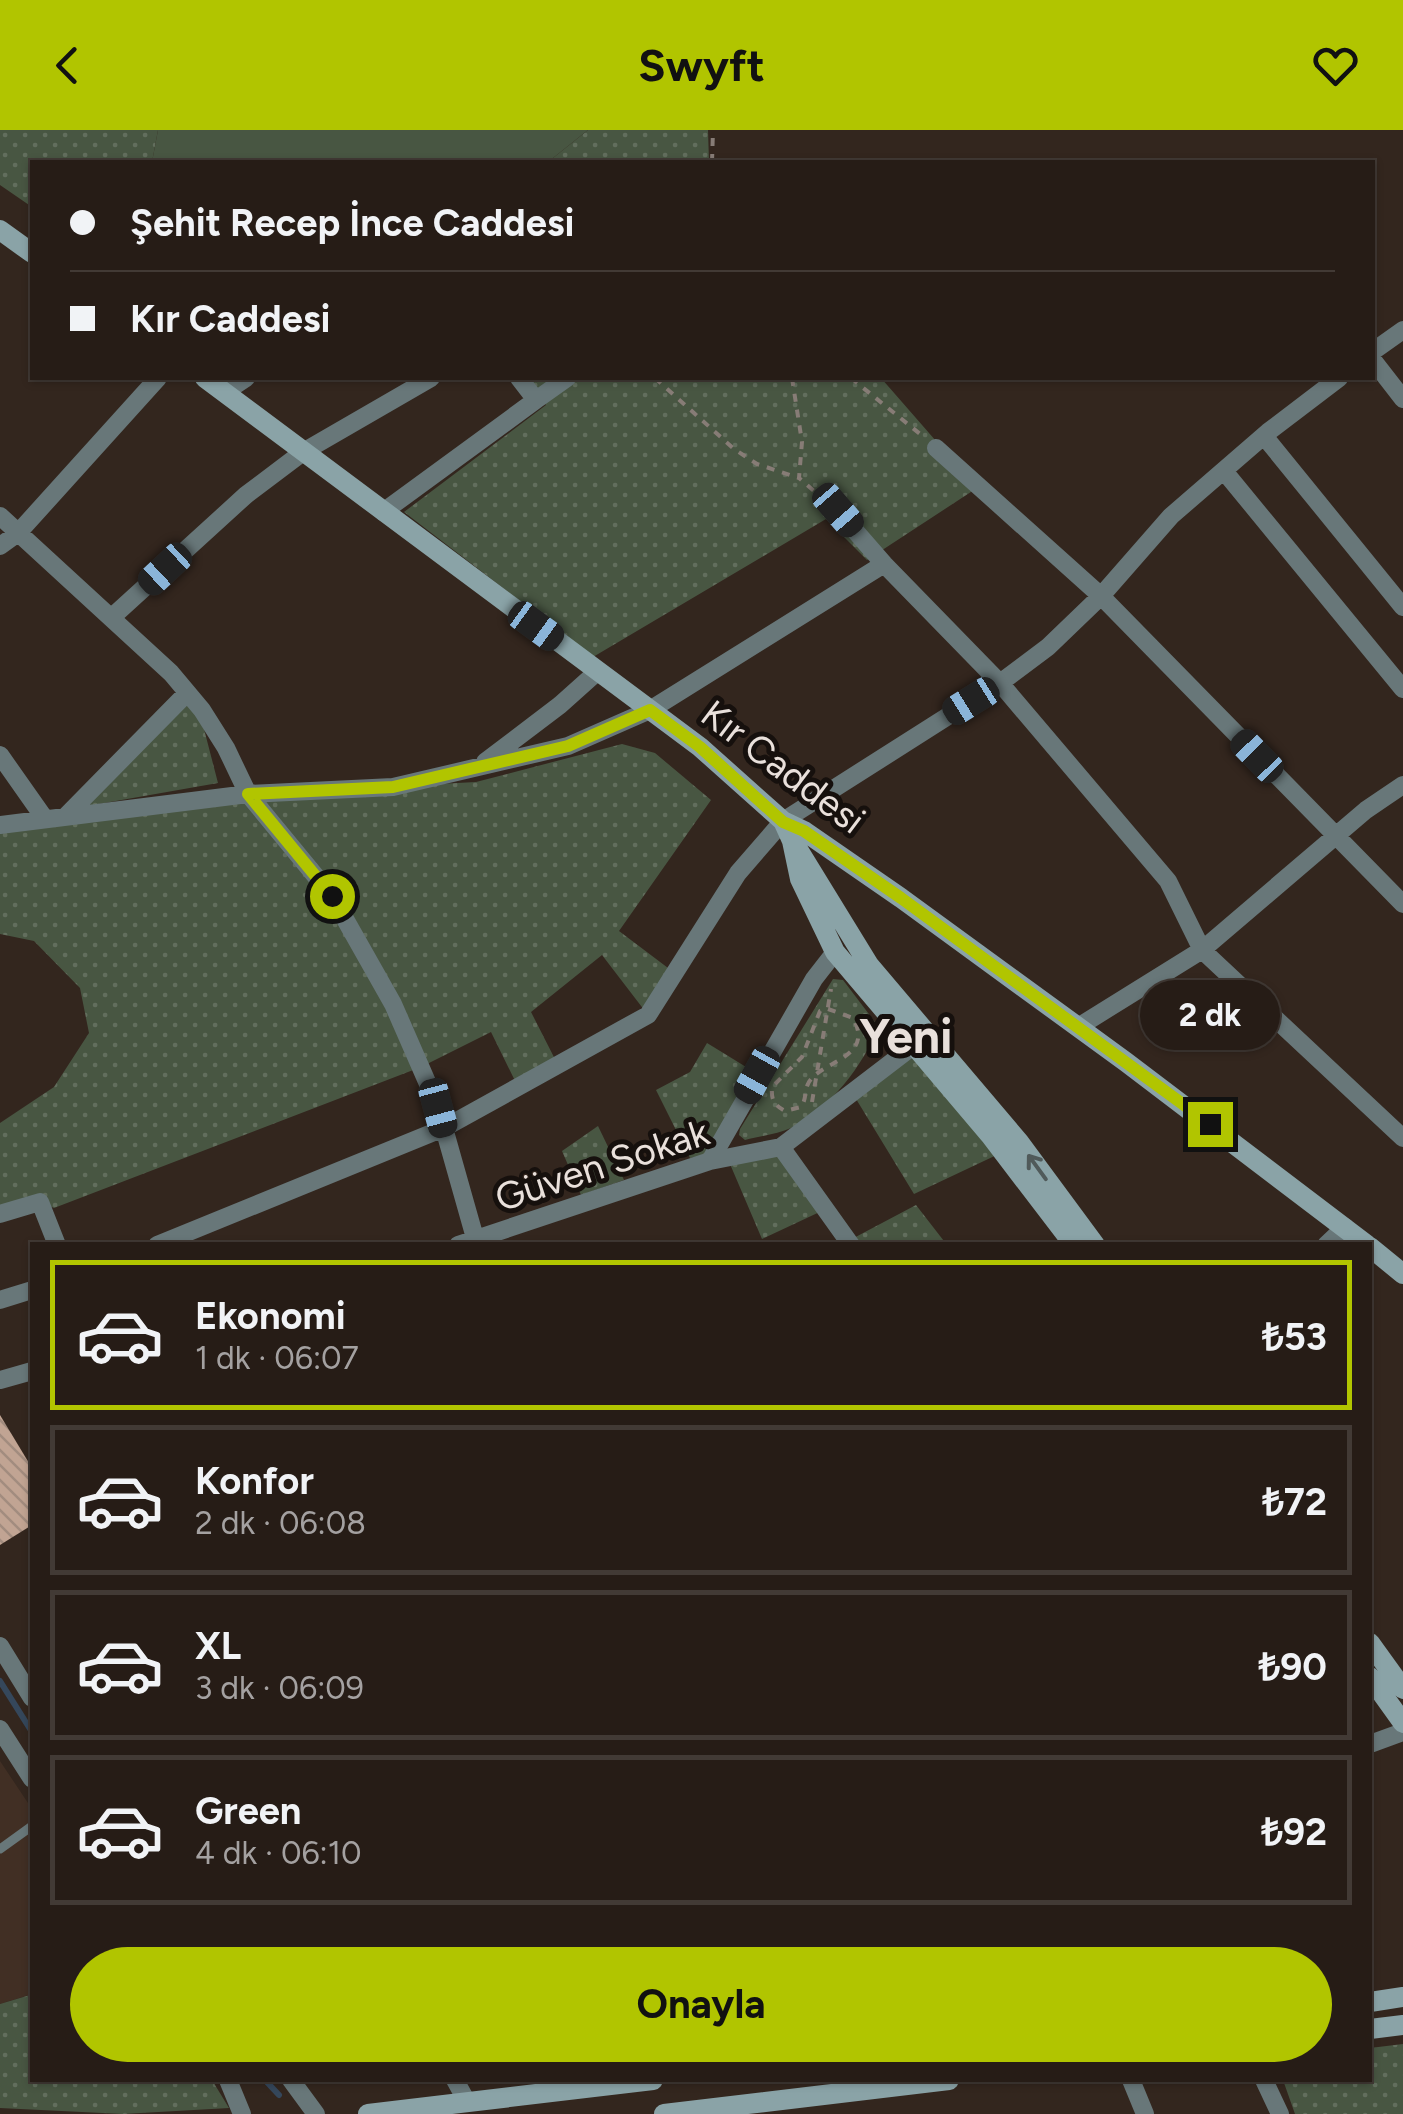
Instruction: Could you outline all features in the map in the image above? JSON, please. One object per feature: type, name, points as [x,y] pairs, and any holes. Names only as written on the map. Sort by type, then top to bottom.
[{"type":"main road","points":[[0,230],[30,251]]},
{"type":"main road","name":"Kır Caddesi","points":[[209,380],[700,747],[787,831],[804,831],[901,898],[1363,1242]]},
{"type":"main road","points":[[787,831],[800,879],[835,952],[990,1135],[1072,1242]]},
{"type":"main road","points":[[787,831],[869,964],[1018,1142],[1093,1242]]},
{"type":"main road","name":"Kır Caddesi","points":[[1372,1249],[1403,1274]]},
{"type":"main road","points":[[1372,1646],[1403,1690]]},
{"type":"main road","points":[[1372,1680],[1403,1723]]},
{"type":"main road","points":[[1372,2002],[1403,1997]]},
{"type":"main road","points":[[1372,2030],[1403,2026]]},
{"type":"main road","points":[[368,2114],[634,2082]]},
{"type":"main road","points":[[664,2114],[793,2106],[937,2082]]},
{"type":"street","points":[[1375,350],[1403,330]]},
{"type":"street","points":[[1375,364],[1403,399]]},
{"type":"street","points":[[0,546],[18,533],[156,380]]},
{"type":"street","points":[[225,392],[243,380]]},
{"type":"street","points":[[111,618],[246,495],[303,452],[428,380]]},
{"type":"street","points":[[521,380],[536,400]]},
{"type":"street","points":[[383,512],[563,380]]},
{"type":"street","points":[[163,1242],[444,1128],[648,1015],[738,873],[787,831],[1048,647],[1101,596],[1171,516],[1336,380]]},
{"type":"street","points":[[1264,436],[1403,607]]},
{"type":"street","points":[[936,448],[1101,596],[1403,904]]},
{"type":"street","points":[[1224,470],[1403,689]]},
{"type":"street","points":[[838,510],[884,564],[1000,683],[1168,881],[1202,950],[1403,1138]]},
{"type":"street","points":[[0,516],[171,674],[226,748],[248,794],[332,896],[393,1004],[438,1108],[470,1242]]},
{"type":"street","points":[[0,824],[248,794],[393,787],[568,746],[650,710],[884,564]]},
{"type":"street","points":[[482,764],[598,671]]},
{"type":"street","points":[[65,816],[188,694]]},
{"type":"street","points":[[0,755],[45,819]]},
{"type":"street","points":[[1078,1028],[1202,950],[1335,836],[1403,785]]},
{"type":"street","points":[[710,1161],[817,974],[835,952]]},
{"type":"street","name":"Güven Sokak","points":[[473,1242],[710,1161],[781,1147],[913,1046]]},
{"type":"street","points":[[781,1147],[849,1242]]},
{"type":"street","points":[[0,1214],[40,1202],[57,1242]]},
{"type":"street","points":[[1329,1242],[1345,1227]]},
{"type":"street","points":[[0,1300],[30,1291]]},
{"type":"street","points":[[0,1380],[30,1372]]},
{"type":"street","points":[[0,1646],[30,1695]]},
{"type":"street","points":[[0,1730],[30,1776]]},
{"type":"street","points":[[1372,1743],[1403,1732]]},
{"type":"street","points":[[229,2082],[242,2114]]},
{"type":"street","points":[[292,2082],[316,2114]]},
{"type":"street","points":[[456,2082],[466,2100]]},
{"type":"street","points":[[1133,2082],[1145,2114]]},
{"type":"street","points":[[1265,2082],[1280,2114]]},
{"type":"lane","points":[[0,1849],[30,1827]]},
{"type":"path","points":[[712,160],[713,130]]},
{"type":"path","points":[[657,380],[734,448],[757,464],[798,478],[838,510]]},
{"type":"path","points":[[792,380],[802,442],[798,478]]},
{"type":"path","points":[[853,380],[936,448]]},
{"type":"path","points":[[810,1125],[814,1077],[831,988],[817,974]]},
{"type":"path","points":[[828,1009],[853,1018],[858,1035],[844,1060],[814,1077],[801,1107],[786,1111],[776,1106],[771,1097],[772,1087],[802,1056],[820,1011],[828,1009]]},
{"type":"shaded area","points":[[0,1761],[30,1806],[30,1996],[0,2004]]},
{"type":"green space","points":[[0,130],[158,130],[152,160],[30,160],[30,206],[0,185]]},
{"type":"green space","points":[[158,130],[588,130],[550,160],[152,160]]},
{"type":"green space","points":[[588,130],[708,130],[709,160],[550,160]]},
{"type":"green space","points":[[531,380],[883,380],[977,488],[867,560],[826,519],[593,657],[404,512],[546,405]]},
{"type":"green space","points":[[186,699],[204,729],[218,783],[76,808]]},
{"type":"green space","points":[[622,744],[655,753],[711,800],[619,931],[676,974],[648,1015],[602,955],[531,1012],[559,1067],[519,1089],[491,1032],[421,1067],[54,1208],[40,1202],[0,1214],[0,1123],[54,1087],[89,1033],[80,988],[34,941],[0,934],[0,823],[248,794],[476,782]]},
{"type":"green space","points":[[833,979],[843,980],[878,1026],[872,1041],[844,1084],[819,1110],[786,1130],[745,1140],[739,1135],[740,1129]]},
{"type":"green space","points":[[707,1043],[751,1070],[706,1156],[690,1158],[656,1090],[690,1072]]},
{"type":"green space","points":[[913,1046],[1003,1152],[914,1194],[853,1094]]},
{"type":"green space","points":[[598,1126],[624,1180],[581,1195],[562,1151]]},
{"type":"green space","points":[[781,1147],[826,1209],[762,1239],[727,1157]]},
{"type":"green space","points":[[916,1205],[945,1242],[849,1242]]},
{"type":"green space","points":[[30,1995],[30,2082],[213,2082],[229,2108],[123,2114],[0,2108],[0,2004]]},
{"type":"green space","points":[[1403,2044],[1403,2114],[1295,2114],[1284,2082],[1372,2082],[1372,2048]]},
{"type":"building","points":[[0,1415],[30,1465],[30,1526],[0,1545]]},
{"type":"waterway","points":[[0,1681],[30,1729]]},
{"type":"waterway","points":[[267,2082],[279,2095]]},
{"type":"district","name":"Yeni","points":[[906,1036]]},
{"type":"route","points":[[332,896],[248,794],[393,787],[568,746],[650,710],[700,747],[783,822],[804,831],[901,898],[1210,1124]]}]
